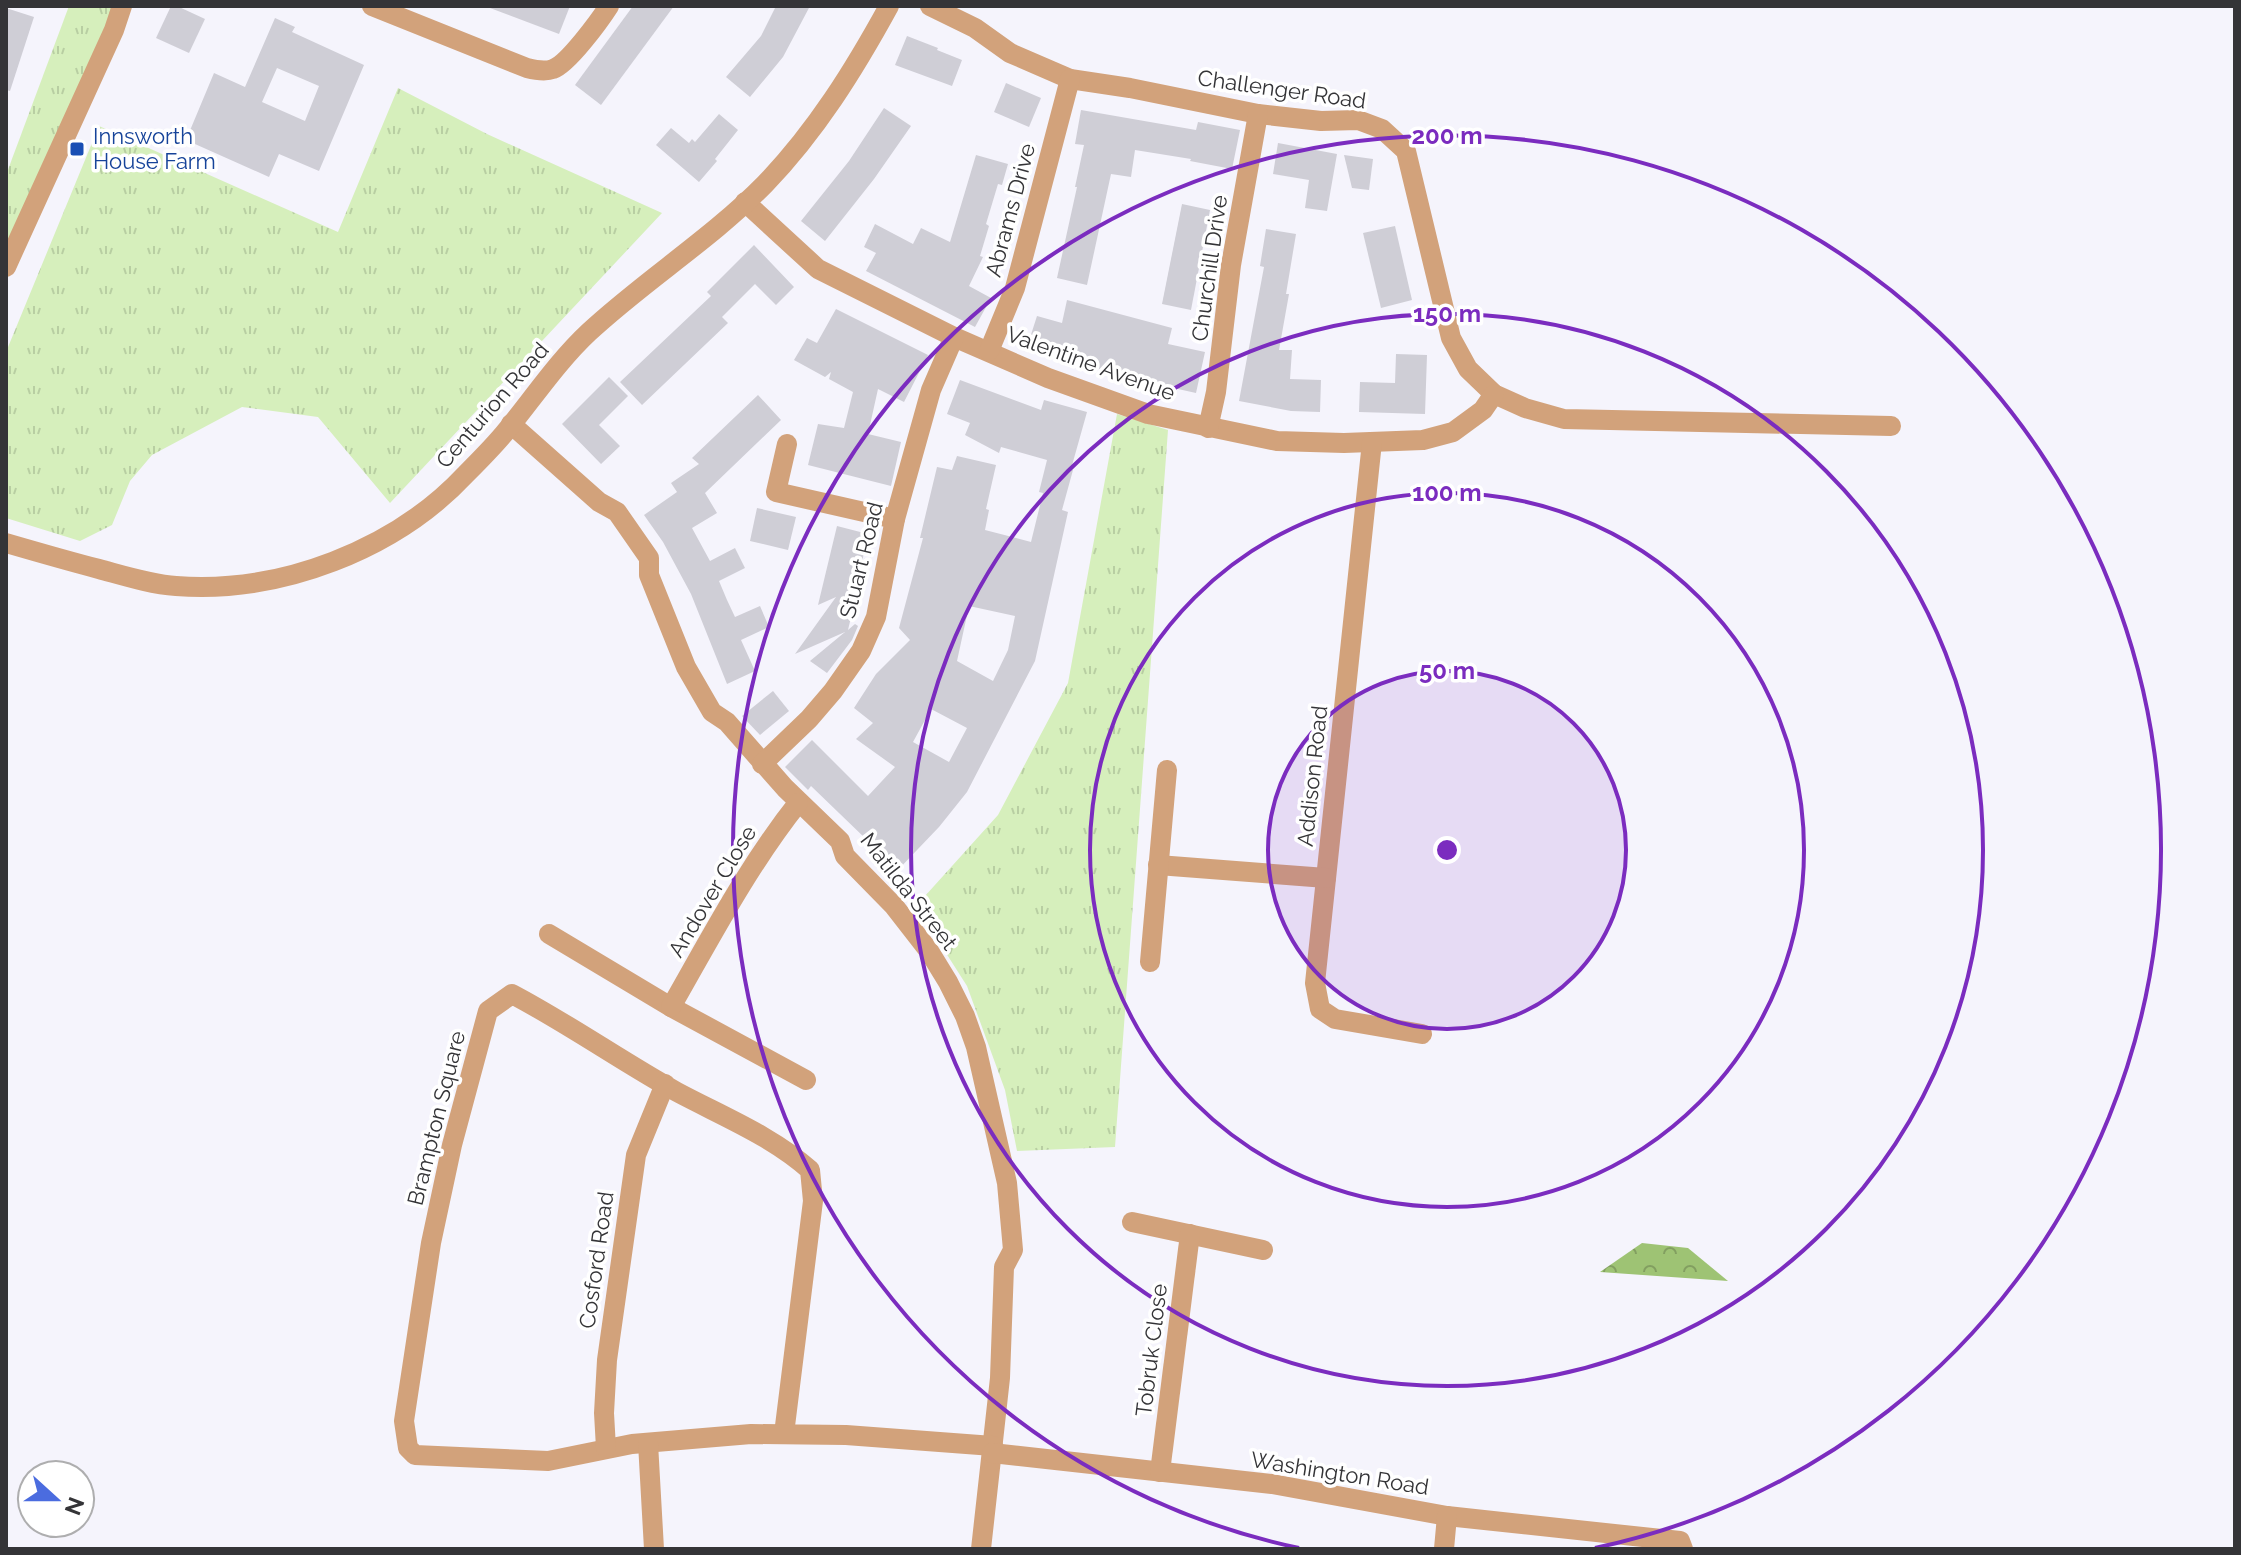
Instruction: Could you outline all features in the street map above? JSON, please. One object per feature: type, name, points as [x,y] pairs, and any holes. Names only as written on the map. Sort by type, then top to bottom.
[{"type":"street","points":[[6,267],[114,30],[122,6]]},
{"type":"street","points":[[372,6],[527,68],[543,71],[553,69],[565,60],[609,6]]},
{"type":"street","name":"Centurion Road","points":[[6,543],[145,581],[207,587],[293,576],[329,564],[392,533],[439,502],[511,424],[588,333],[765,184],[819,121],[860,60],[889,6]]},
{"type":"street","name":"Challenger Road","points":[[930,6],[975,28],[1010,53],[1070,79],[1258,114],[1321,121],[1358,120],[1382,129],[1406,151],[1451,338],[1468,369],[1494,394],[1525,408],[1564,419],[1891,426]]},
{"type":"street","name":"Abrams Drive","points":[[989,351],[1015,288],[1070,79]]},
{"type":"street","name":"Churchill Drive","points":[[1208,428],[1216,392],[1231,265],[1258,114]]},
{"type":"street","name":"Valentine Avenue","points":[[745,202],[818,269],[954,337],[1048,378],[1148,414],[1277,441],[1423,440],[1453,432],[1483,410],[1494,394]]},
{"type":"street","name":"Stuart Road","points":[[762,764],[809,719],[861,651],[876,617],[895,519],[931,390],[954,337]]},
{"type":"street","name":"Matilda Street","points":[[511,424],[599,502],[617,512],[649,558],[649,575],[686,667],[712,712],[727,722],[798,803],[840,841],[845,856],[894,906],[929,951],[965,1016],[976,1047],[1007,1183],[1013,1250],[1004,1267],[1003,1341],[981,1549]]},
{"type":"street","name":"Addison Road","points":[[1372,442],[1315,983],[1320,1009],[1335,1019],[1422,1034]]},
{"type":"street","points":[[787,444],[776,492],[895,519]]},
{"type":"street","points":[[1150,962],[1167,770]]},
{"type":"street","name":"Andover Close","points":[[671,1007],[752,865],[798,803]]},
{"type":"street","points":[[1158,865],[1326,878]]},
{"type":"street","points":[[549,934],[671,1007],[806,1080]]},
{"type":"street","name":"Brampton Square","points":[[784,1434],[813,1201],[810,1170],[789,1152],[512,994],[488,1011],[452,1145],[431,1243],[404,1421],[408,1448],[415,1455],[548,1461],[606,1448],[751,1434],[846,1435],[993,1450]]},
{"type":"street","name":"Cosford Road","points":[[606,1448],[607,1360],[636,1155],[665,1084]]},
{"type":"street","points":[[1132,1222],[1263,1250]]},
{"type":"street","name":"Tobruk Close","points":[[1160,1472],[1190,1234]]},
{"type":"street","points":[[648,1443],[654,1549]]},
{"type":"street","name":"Washington Road","points":[[993,1450],[1272,1484],[1447,1516],[1681,1545]]},
{"type":"street","points":[[1444,1549],[1447,1516]]},
{"type":"green space","points":[[69,6],[122,6],[6,267],[6,175]]},
{"type":"green space","points":[[398,88],[487,134],[662,213],[390,503],[318,417],[242,407],[152,455],[130,481],[112,525],[80,541],[6,518],[6,352],[99,126],[338,232]]},
{"type":"green space","points":[[1117,414],[1168,430],[1115,1147],[1017,1151],[1005,1090],[967,986],[916,906],[998,815],[1068,683]]},
{"type":"green space","points":[[1642,1243],[1688,1248],[1728,1281],[1600,1272]]},
{"type":"building","points":[[171,6],[205,19],[189,53],[156,38]]},
{"type":"building","points":[[490,6],[570,6],[559,34]]},
{"type":"building","points":[[633,6],[674,6],[601,105],[575,85]]},
{"type":"building","points":[[776,6],[810,6],[783,57],[750,97],[726,77],[761,36]]},
{"type":"building","points":[[6,8],[34,17],[10,91],[6,90]]},
{"type":"building","points":[[275,18],[295,27],[292,32],[364,65],[319,171],[279,154],[269,177],[186,140],[214,73],[245,87]],"holes":[[[277,68],[319,86],[305,121],[262,102]]]},
{"type":"building","points":[[907,36],[962,60],[952,86],[895,65]]},
{"type":"building","points":[[1006,83],[1041,98],[1029,127],[994,112]]},
{"type":"building","points":[[884,108],[911,126],[825,241],[801,221],[849,161]]},
{"type":"building","points":[[1081,110],[1196,130],[1198,122],[1240,130],[1232,169],[1135,150],[1131,177],[1111,174],[1087,285],[1057,278],[1084,145],[1075,144]]},
{"type":"building","points":[[719,114],[738,130],[699,182],[656,145],[671,128],[689,143],[692,139],[695,142]]},
{"type":"building","points":[[1278,143],[1337,154],[1327,211],[1305,208],[1309,180],[1273,174]]},
{"type":"building","points":[[976,155],[1008,164],[1002,185],[998,184],[986,224],[989,226],[980,256],[983,257],[969,286],[991,298],[975,327],[866,271],[876,253],[864,247],[875,224],[913,244],[921,228],[950,242]]},
{"type":"building","points":[[1344,155],[1373,159],[1369,190],[1352,188]]},
{"type":"building","points":[[1182,204],[1210,210],[1191,310],[1162,304]]},
{"type":"building","points":[[1395,226],[1412,300],[1381,308],[1363,233]]},
{"type":"building","points":[[1266,229],[1296,234],[1279,350],[1292,350],[1290,379],[1321,380],[1320,412],[1291,411],[1239,401],[1264,267],[1260,266]]},
{"type":"building","points":[[754,245],[794,287],[776,305],[755,284],[722,317],[728,323],[642,405],[620,382],[711,296],[707,292]]},
{"type":"building","points":[[1067,300],[1172,328],[1168,344],[1205,352],[1196,393],[1102,370],[1027,347],[1037,316],[1062,323]]},
{"type":"building","points":[[836,309],[928,355],[904,402],[878,389],[868,434],[901,442],[891,486],[808,465],[818,424],[844,428],[853,392],[829,379],[831,372],[825,377],[794,360],[807,338],[817,343]]},
{"type":"building","points":[[1396,354],[1427,355],[1425,414],[1359,412],[1360,382],[1395,383]]},
{"type":"building","points":[[609,377],[628,396],[599,425],[620,446],[601,464],[562,424]]},
{"type":"building","points":[[960,380],[1041,410],[1044,400],[1087,412],[1062,510],[1068,512],[1035,661],[967,792],[896,872],[811,786],[808,790],[785,767],[812,740],[868,796],[895,767],[856,739],[873,723],[854,708],[876,674],[910,640],[899,628],[923,538],[920,538],[937,467],[952,470],[957,456],[996,465],[986,509],[989,510],[985,530],[1031,542],[1047,460],[1001,447],[999,453],[965,435],[970,423],[947,414]],"holes":[[[969,606],[1015,616],[1008,650],[993,681],[957,661]],[[931,709],[967,728],[949,762],[913,742]]]},
{"type":"building","points":[[758,395],[781,420],[705,493],[717,513],[692,528],[710,561],[735,548],[745,568],[719,581],[727,600],[735,617],[760,606],[769,627],[741,640],[755,671],[727,684],[691,594],[663,542],[644,515],[677,492],[671,483],[699,464],[692,458]]},
{"type":"building","points":[[757,508],[796,517],[788,550],[750,541]]},
{"type":"building","points":[[837,526],[868,534],[848,630],[855,624],[858,626],[852,640],[827,673],[810,661],[845,632],[795,654],[836,597],[818,605]]},
{"type":"building","points":[[773,691],[789,711],[760,735],[742,716]]},
{"type":"place","name":"Innsworth House Farm","points":[[77,149]]}]
